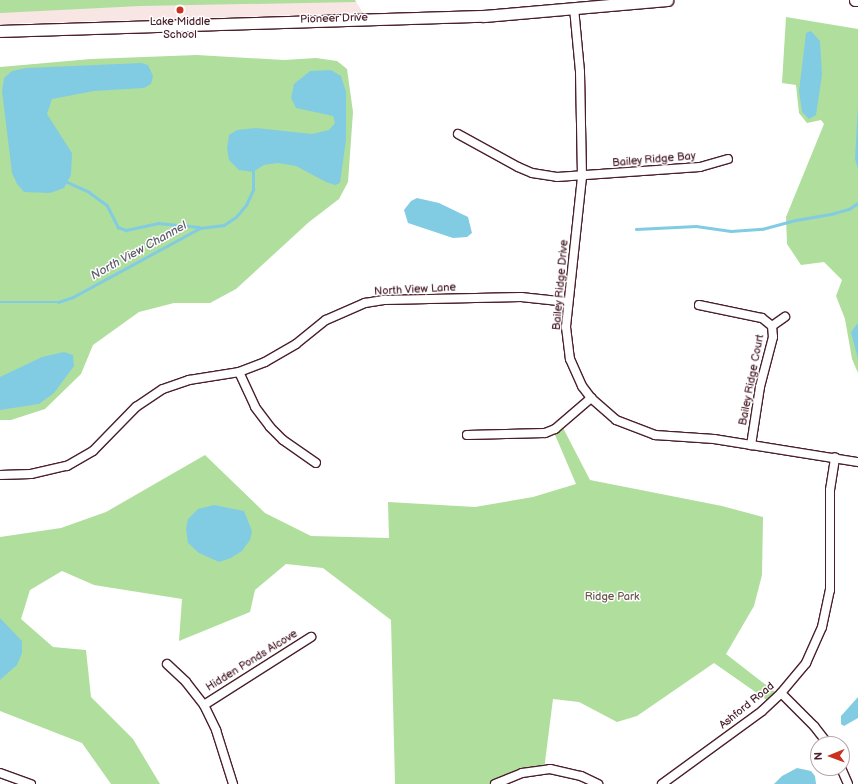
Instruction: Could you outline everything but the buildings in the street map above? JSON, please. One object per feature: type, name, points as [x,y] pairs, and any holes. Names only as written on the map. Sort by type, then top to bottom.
[{"type":"street","name":"Pioneer Drive","points":[[0,31],[484,16],[667,0]]},
{"type":"street","name":"Bailey Ridge Drive","points":[[574,8],[580,72],[582,177],[566,327],[570,359],[590,398],[616,420],[642,431],[669,436],[714,439],[752,444],[858,462]]},
{"type":"street","name":"Bailey Ridge Bay","points":[[458,134],[532,173],[557,177],[582,177],[700,167],[728,159]]},
{"type":"street","name":"North View Lane","points":[[0,475],[31,474],[67,466],[93,451],[136,407],[163,389],[189,380],[239,372],[281,354],[326,320],[365,303],[384,300],[521,298],[568,302]]},
{"type":"street","name":"Bailey Ridge Court","points":[[699,305],[762,318],[772,326],[773,337],[760,388],[752,444]]},
{"type":"street","points":[[772,326],[785,317]]},
{"type":"street","points":[[239,372],[256,407],[270,427],[282,440],[316,463]]},
{"type":"street","points":[[467,435],[545,433],[555,429],[590,398]]},
{"type":"street","name":"Ashford Road","points":[[662,784],[762,711],[781,694],[806,663],[827,609],[832,569],[830,482],[835,457]]},
{"type":"street","name":"Hidden Ponds Alcove","points":[[204,705],[311,637]]},
{"type":"street","points":[[167,664],[186,682],[204,705],[216,730],[233,784]]},
{"type":"street","points":[[781,694],[814,726],[822,736]]},
{"type":"street","points":[[495,784],[522,773],[550,769],[581,776],[598,784]]},
{"type":"street","points":[[0,773],[31,784]]},
{"type":"shaded area","name":"Lake Middle School","points":[[0,0],[355,0],[363,13],[0,24]]},
{"type":"green space","points":[[0,0],[355,0],[356,2],[140,6],[0,13]]},
{"type":"green space","points":[[786,17],[858,29],[858,373],[852,359],[845,319],[836,296],[842,280],[824,262],[801,265],[787,244],[786,217],[824,124],[821,120],[807,123],[799,113],[796,85],[782,83]]},
{"type":"green space","points":[[197,55],[284,60],[316,58],[337,61],[347,69],[353,112],[348,182],[339,199],[309,222],[236,289],[210,303],[174,303],[139,312],[93,345],[81,374],[45,409],[11,420],[0,420],[0,67],[91,59]]},
{"type":"green space","name":"Ridge Park","points":[[561,424],[590,480],[722,506],[763,517],[762,575],[754,606],[726,654],[779,695],[771,703],[714,663],[637,716],[617,722],[579,702],[553,699],[544,770],[495,784],[395,784],[391,620],[323,568],[286,564],[255,590],[250,612],[179,641],[182,599],[94,585],[62,571],[30,590],[21,619],[53,647],[86,650],[91,697],[133,739],[160,784],[111,784],[82,743],[0,711],[0,537],[61,528],[106,512],[205,455],[265,513],[311,536],[389,538],[388,502],[475,507],[533,497],[576,484],[553,430]]},
{"type":"water","points":[[811,31],[820,41],[822,75],[816,115],[809,119],[802,112],[799,91],[806,33]]},
{"type":"water","points":[[141,63],[148,65],[153,76],[151,84],[144,88],[94,91],[52,99],[47,114],[72,153],[71,175],[64,188],[50,193],[24,192],[17,184],[12,173],[2,91],[4,78],[12,71],[26,68]]},
{"type":"water","points":[[331,70],[341,76],[346,92],[346,140],[340,183],[335,185],[326,182],[296,166],[278,163],[264,165],[253,172],[239,170],[229,160],[227,148],[229,135],[237,130],[256,128],[312,134],[329,130],[335,123],[333,116],[296,108],[291,98],[294,84],[310,71]]},
{"type":"water","points":[[858,106],[858,169],[855,159]]},
{"type":"water","points":[[417,198],[439,203],[468,217],[472,233],[467,237],[453,238],[408,223],[404,210],[411,201]]},
{"type":"water","points":[[858,323],[858,359],[851,332]]},
{"type":"water","points":[[64,352],[73,355],[74,366],[54,393],[39,404],[0,410],[0,377],[42,357]]},
{"type":"water","points":[[214,505],[244,511],[252,531],[250,540],[242,551],[231,558],[219,562],[199,553],[188,543],[186,529],[188,519],[198,509]]},
{"type":"water","points":[[0,618],[22,641],[22,653],[17,665],[0,680]]},
{"type":"water","points":[[858,697],[858,718],[844,726],[841,724],[841,716]]},
{"type":"water","points":[[797,768],[810,771],[810,776],[815,776],[816,784],[774,784],[782,776]]},
{"type":"waterway","name":"North View Channel","points":[[0,302],[58,302],[73,297],[200,228],[224,225],[236,217],[246,205],[253,190],[253,172]]},
{"type":"waterway","points":[[67,182],[89,192],[107,205],[118,227],[126,230],[158,223],[199,227]]},
{"type":"waterway","name":"North View Channel","points":[[636,229],[696,226],[731,231],[762,229],[796,220],[831,214],[849,209],[858,203]]},
{"type":"place","name":"Lake Middle School","points":[[180,10]]}]
